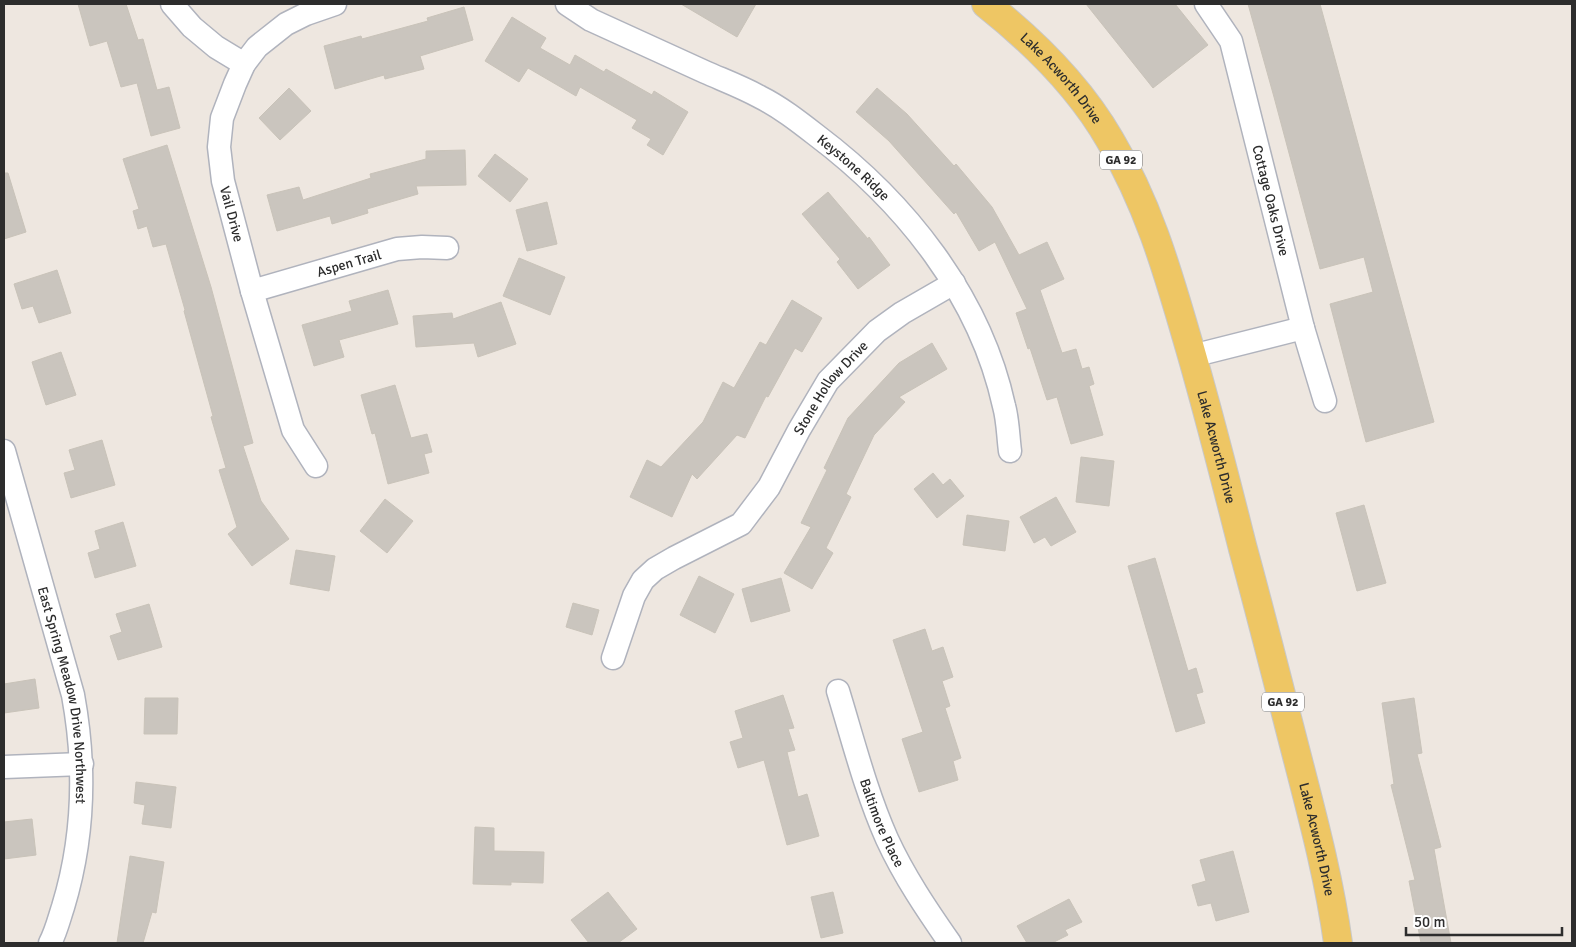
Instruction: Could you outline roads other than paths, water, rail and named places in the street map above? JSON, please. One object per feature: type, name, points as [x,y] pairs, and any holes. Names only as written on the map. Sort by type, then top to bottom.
[{"type":"main road","name":"Lake Acworth Drive","points":[[986,4],[1025,36],[1058,70],[1087,105],[1109,138],[1132,182],[1164,258],[1192,356],[1313,821],[1335,919],[1338,943]]},
{"type":"street","points":[[172,4],[192,27],[216,47],[244,64]]},
{"type":"street","name":"Vail Drive","points":[[316,466],[294,430],[252,291],[223,181],[219,147],[222,118],[244,64],[257,47],[286,24],[306,14],[335,4]]},
{"type":"street","name":"Keystone Ridge","points":[[567,4],[591,20],[760,97],[798,121],[838,151],[880,189],[914,227],[954,283],[968,308],[992,364],[1005,407],[1010,451]]},
{"type":"street","name":"Cottage Oaks Drive","points":[[1206,4],[1231,41],[1303,328],[1325,401]]},
{"type":"street","name":"Aspen Trail","points":[[252,291],[397,249],[447,248]]},
{"type":"street","name":"Stone Hollow Drive","points":[[613,658],[634,596],[642,580],[674,558],[741,524],[769,487],[799,430],[828,381],[877,331],[902,313],[954,283]]},
{"type":"street","points":[[1192,356],[1303,328]]},
{"type":"street","name":"East Spring Meadow Drive Northwest","points":[[4,451],[73,695],[80,731],[82,764],[80,823],[70,878],[50,943]]},
{"type":"street","name":"Baltimore Place","points":[[838,691],[875,810],[917,893],[950,943]]},
{"type":"street","points":[[4,767],[82,764]]}]
